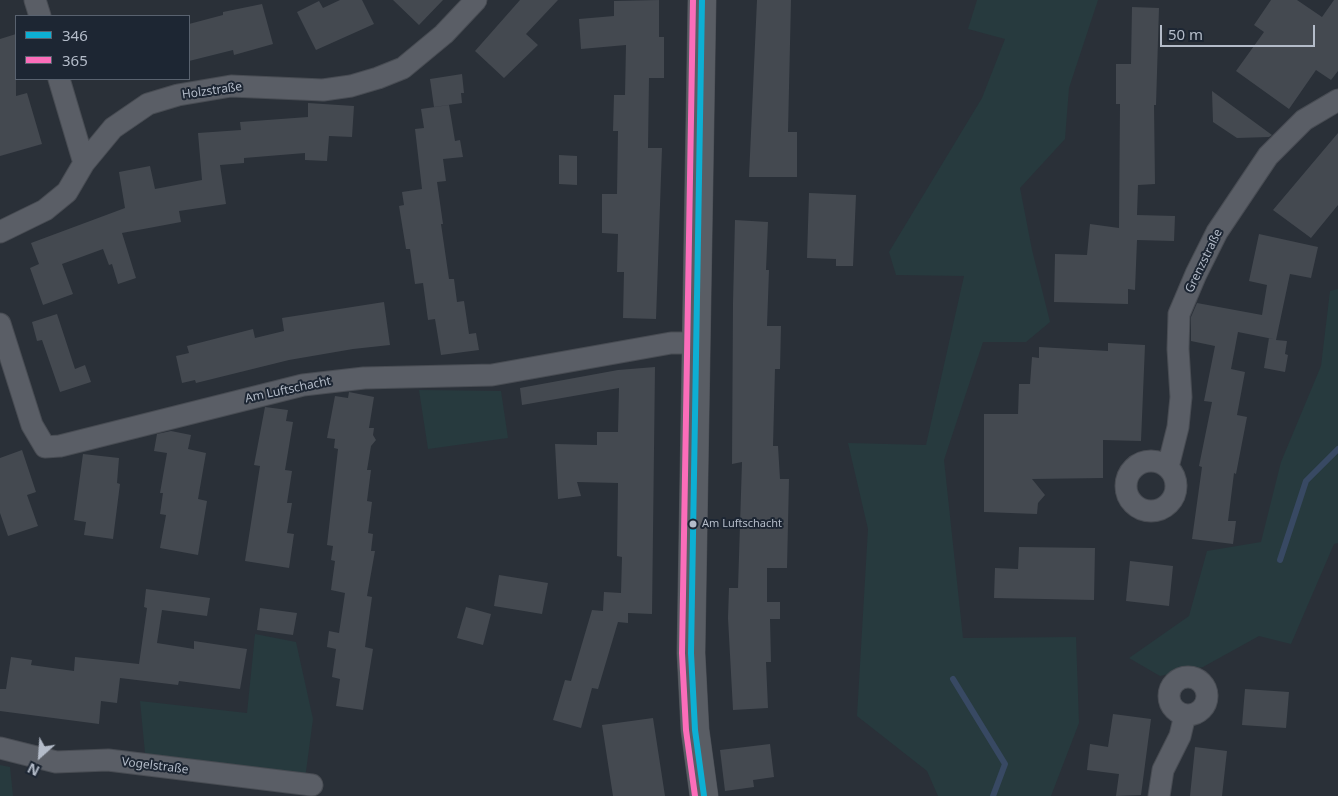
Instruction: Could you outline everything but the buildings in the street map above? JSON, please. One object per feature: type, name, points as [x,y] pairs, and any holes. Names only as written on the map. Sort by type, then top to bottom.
[{"type":"street","points":[[36,0],[40,15]]},
{"type":"street","name":"Holzstraße","points":[[0,232],[45,210],[67,192],[84,164],[113,128],[148,104],[231,86],[323,90],[351,86],[403,68],[444,34],[476,0]]},
{"type":"street","points":[[702,0],[692,653],[695,730],[704,796]]},
{"type":"street","points":[[59,80],[84,164]]},
{"type":"street","name":"Grenzstraße","points":[[1168,467],[1178,427],[1181,397],[1178,349],[1179,314],[1196,274],[1217,232],[1268,156],[1304,120],[1338,100]]},
{"type":"street","name":"Am Luftschacht","points":[[0,324],[32,424],[45,447],[60,446],[303,385],[364,378],[492,375],[671,343],[696,343]]},
{"type":"street","points":[[1160,796],[1163,770],[1180,736],[1185,715]]},
{"type":"street","name":"Vogelstraße","points":[[0,748],[56,762],[108,760],[312,785]]},
{"type":"green space","points":[[977,0],[1098,0],[1069,88],[1065,139],[1020,188],[1032,250],[1050,322],[1026,342],[983,342],[944,460],[963,638],[1076,637],[1079,723],[1051,796],[938,796],[927,771],[857,716],[868,529],[848,443],[926,445],[964,276],[896,275],[889,252],[982,98],[1005,39],[968,29]]},
{"type":"green space","points":[[1338,289],[1338,543],[1334,544],[1291,644],[1259,636],[1203,667],[1160,676],[1129,658],[1189,616],[1207,551],[1261,542],[1281,462],[1321,366],[1330,291]]},
{"type":"green space","points":[[419,390],[501,391],[508,438],[428,449]]},
{"type":"green space","points":[[255,634],[296,642],[313,719],[305,779],[145,753],[140,701],[247,713]]},
{"type":"green space","points":[[0,765],[10,767],[13,796],[0,796]]},
{"type":"waterway","points":[[1280,560],[1306,481],[1338,449]]},
{"type":"waterway","points":[[953,679],[1005,764],[993,796]]},
{"type":"transit line","name":"365","points":[[693,0],[682,653],[686,730],[695,796]]},
{"type":"transit line","name":"346","points":[[702,0],[691,653],[695,730],[704,796]]},
{"type":"place","name":"Am Luftschacht","points":[[693,524]]}]
